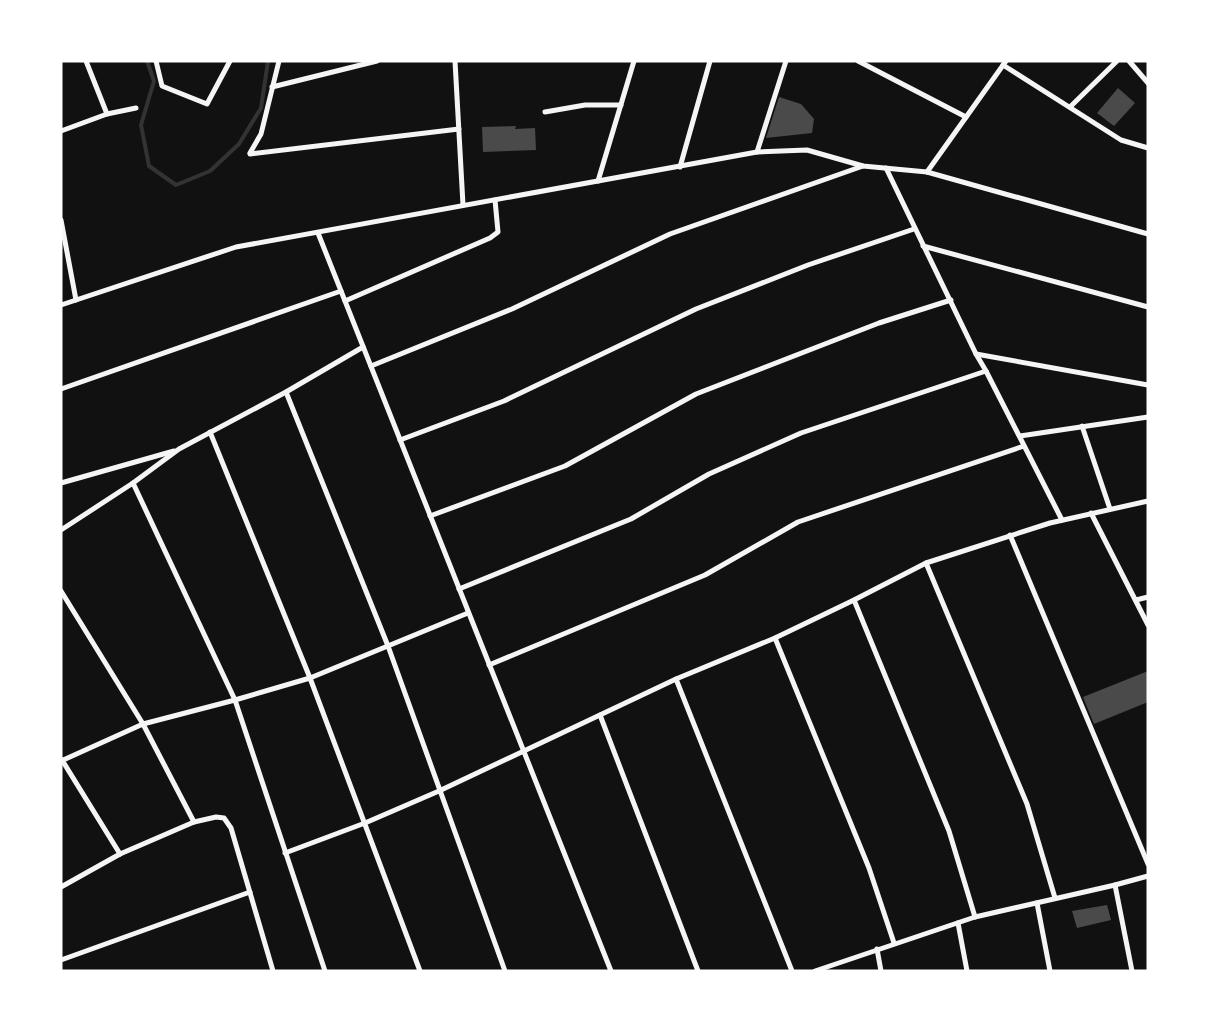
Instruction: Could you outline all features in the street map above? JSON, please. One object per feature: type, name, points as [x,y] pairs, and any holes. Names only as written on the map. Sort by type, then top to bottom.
[{"type":"street","points":[[86,61],[107,114]]},
{"type":"street","points":[[156,61],[162,86],[207,104],[230,61]]},
{"type":"street","points":[[279,61],[261,134],[250,154],[459,129]]},
{"type":"street","points":[[272,87],[377,61]]},
{"type":"street","points":[[455,61],[463,206]]},
{"type":"street","points":[[598,181],[634,61]]},
{"type":"street","points":[[680,167],[710,61]]},
{"type":"street","points":[[756,152],[786,61]]},
{"type":"street","points":[[858,61],[966,117]]},
{"type":"street","points":[[1070,107],[1118,61]]},
{"type":"street","points":[[1129,61],[1148,83]]},
{"type":"street","points":[[927,172],[1005,63],[1121,140],[1148,148]]},
{"type":"street","points":[[545,112],[584,106],[622,105]]},
{"type":"street","points":[[61,131],[107,114],[136,108]]},
{"type":"street","points":[[61,305],[236,247],[756,152],[807,150],[863,166],[927,172],[1148,234]]},
{"type":"street","points":[[371,366],[512,309],[670,234],[863,166]]},
{"type":"street","points":[[886,168],[976,354],[986,370],[1062,520]]},
{"type":"street","points":[[345,301],[490,238],[498,232],[495,200]]},
{"type":"street","points":[[61,220],[76,300]]},
{"type":"street","points":[[400,440],[504,401],[696,309],[808,265],[914,229]]},
{"type":"street","points":[[318,233],[611,971]]},
{"type":"street","points":[[923,246],[1148,307]]},
{"type":"street","points":[[61,390],[341,291]]},
{"type":"street","points":[[430,516],[565,466],[696,394],[879,323],[951,300]]},
{"type":"street","points":[[61,530],[133,483],[179,449],[286,392],[363,347]]},
{"type":"street","points":[[976,354],[1148,385]]},
{"type":"street","points":[[459,589],[631,519],[709,474],[801,433],[986,370]]},
{"type":"street","points":[[286,392],[388,646],[505,971]]},
{"type":"street","points":[[1020,436],[1148,417]]},
{"type":"street","points":[[1082,426],[1110,509]]},
{"type":"street","points":[[210,432],[310,678],[420,971]]},
{"type":"street","points":[[489,665],[705,575],[798,522],[1024,446]]},
{"type":"street","points":[[61,483],[179,449]]},
{"type":"street","points":[[133,483],[235,700],[325,971]]},
{"type":"street","points":[[285,853],[365,823],[440,791],[676,679],[774,638],[926,563],[1062,520],[1148,501]]},
{"type":"street","points":[[1091,513],[1148,625]]},
{"type":"street","points":[[1010,535],[1148,864]]},
{"type":"street","points":[[926,563],[1027,804],[1055,898]]},
{"type":"street","points":[[61,591],[143,724],[194,822]]},
{"type":"street","points":[[1136,600],[1148,597]]},
{"type":"street","points":[[854,600],[949,831],[975,917]]},
{"type":"street","points":[[120,854],[62,760],[143,724],[310,678],[468,612]]},
{"type":"street","points":[[774,638],[869,868],[894,943]]},
{"type":"street","points":[[676,679],[792,971]]},
{"type":"street","points":[[600,715],[698,971]]},
{"type":"street","points":[[61,887],[120,854],[194,822],[216,817],[224,818],[231,828],[273,971]]},
{"type":"street","points":[[816,971],[975,917],[1148,876]]},
{"type":"street","points":[[1115,885],[1132,971]]},
{"type":"street","points":[[61,960],[250,892]]},
{"type":"street","points":[[1037,903],[1050,971]]},
{"type":"street","points":[[958,923],[967,971]]},
{"type":"street","points":[[877,949],[881,971]]},
{"type":"building","points":[[1118,88],[1135,103],[1114,126],[1097,113]]},
{"type":"building","points":[[779,97],[801,104],[814,119],[812,133],[766,138]]},
{"type":"building","points":[[516,126],[515,129],[535,128],[536,150],[483,152],[482,127]]},
{"type":"building","points":[[1148,671],[1148,702],[1094,724],[1083,697]]},
{"type":"building","points":[[1107,905],[1111,920],[1077,928],[1072,911]]},
{"type":"waterway","points":[[147,61],[154,81],[141,125],[149,166],[176,185],[210,171],[239,144],[261,108],[268,61]]}]
